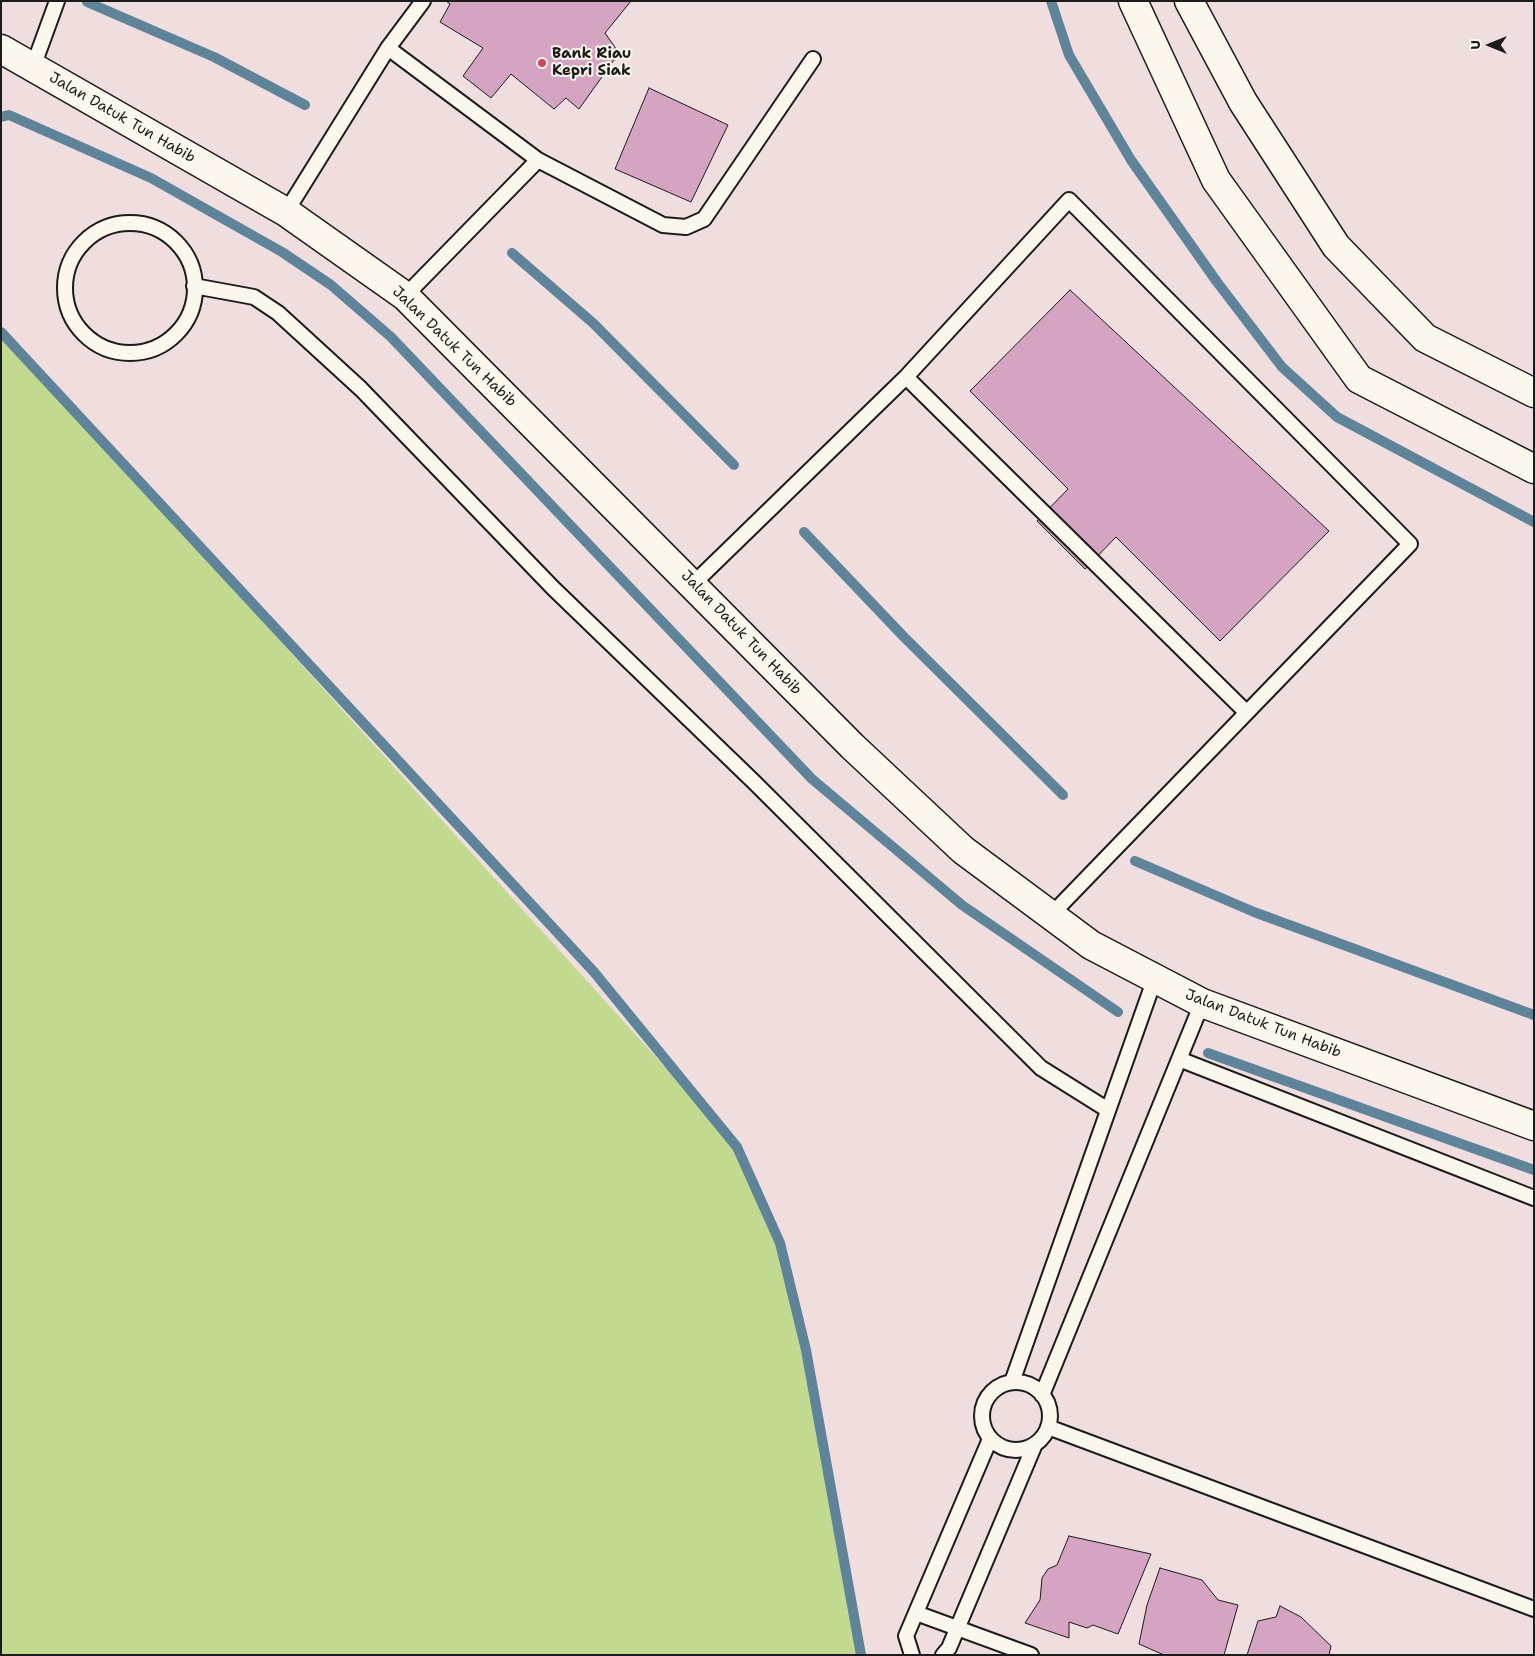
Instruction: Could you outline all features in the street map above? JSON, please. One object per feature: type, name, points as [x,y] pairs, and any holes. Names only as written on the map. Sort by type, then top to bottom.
[{"type":"street","points":[[1133,1],[1216,180],[1358,379],[1534,469]]},
{"type":"street","points":[[1189,1],[1243,102],[1336,246],[1425,338],[1534,392]]},
{"type":"street","name":"Jalan Datuk Tun Habib","points":[[1,49],[286,212],[404,296],[693,584],[852,746],[963,850],[1091,945],[1202,1003],[1534,1126]]},
{"type":"lane","points":[[33,67],[57,1]]},
{"type":"lane","points":[[286,212],[388,48],[424,1]]},
{"type":"lane","points":[[388,48],[538,160],[662,226],[686,227],[704,219],[813,59]]},
{"type":"lane","points":[[404,296],[538,160]]},
{"type":"lane","points":[[693,584],[906,377],[1069,200],[1410,544],[1050,916]]},
{"type":"lane","points":[[131,222],[152,226],[170,236],[185,252],[193,272],[194,286],[195,294],[189,315],[177,333],[160,345],[140,352],[119,352],[99,345],[82,332],[70,314],[65,292],[67,271],[76,251],[91,236],[110,226],[131,222]]},
{"type":"lane","points":[[194,286],[254,297],[278,313],[361,389],[553,588],[754,782],[1041,1068],[1108,1110]]},
{"type":"lane","points":[[906,377],[1246,712]]},
{"type":"lane","points":[[1012,1382],[1155,978]]},
{"type":"lane","points":[[1042,1395],[1202,1003]]},
{"type":"lane","points":[[1179,1059],[1534,1198]]},
{"type":"lane","points":[[1012,1382],[1023,1383],[1042,1395],[1048,1405],[1048,1427],[1043,1437],[1035,1444],[1016,1450],[1006,1449],[990,1439],[982,1420],[983,1409],[994,1391],[1012,1382]]},
{"type":"lane","points":[[1048,1427],[1534,1609]]},
{"type":"lane","points":[[912,1655],[906,1636],[990,1439]]},
{"type":"lane","points":[[943,1655],[949,1648],[956,1627],[1035,1444]]},
{"type":"lane","points":[[916,1613],[1031,1655]]},
{"type":"shaded area","points":[[1,1],[1534,1],[1534,1655],[1,1655]]},
{"type":"green space","points":[[1,332],[737,1147],[780,1243],[806,1350],[861,1655],[1,1655]]},
{"type":"building","name":"Bank Riau Kepri Siak","points":[[446,1],[631,1],[605,33],[619,53],[579,109],[566,98],[554,109],[511,74],[491,98],[463,76],[483,48],[440,22],[450,4]]},
{"type":"building","points":[[649,88],[728,125],[691,202],[615,169]]},
{"type":"building","points":[[1070,290],[1329,531],[1220,641],[1116,537],[1085,569],[1037,521],[1068,489],[970,391]]},
{"type":"building","points":[[1069,1536],[1151,1554],[1118,1634],[1093,1625],[1087,1628],[1069,1622],[1069,1638],[1025,1623],[1040,1600],[1042,1578],[1048,1569],[1057,1565]]},
{"type":"building","points":[[1160,1568],[1202,1580],[1218,1600],[1238,1605],[1224,1655],[1164,1655],[1139,1644],[1147,1605]]},
{"type":"building","points":[[1280,1606],[1301,1617],[1331,1646],[1329,1655],[1247,1655],[1258,1621],[1276,1617]]},
{"type":"waterway","points":[[1051,1],[1069,55],[1131,160],[1217,282],[1282,367],[1337,417],[1534,522]]},
{"type":"waterway","points":[[87,2],[214,57],[305,105]]},
{"type":"waterway","points":[[1,117],[9,115],[151,178],[282,252],[331,285],[391,337],[812,779],[962,905],[1118,1012]]},
{"type":"waterway","points":[[512,253],[593,323],[734,465]]},
{"type":"waterway","points":[[1,332],[594,972],[737,1147],[780,1243],[806,1350],[861,1655]]},
{"type":"waterway","points":[[804,532],[904,637],[1063,795]]},
{"type":"waterway","points":[[1135,861],[1254,912],[1534,1015]]},
{"type":"waterway","points":[[1208,1053],[1534,1170]]},
{"type":"place","name":"Bank Riau Kepri Siak","points":[[542,63]]}]
